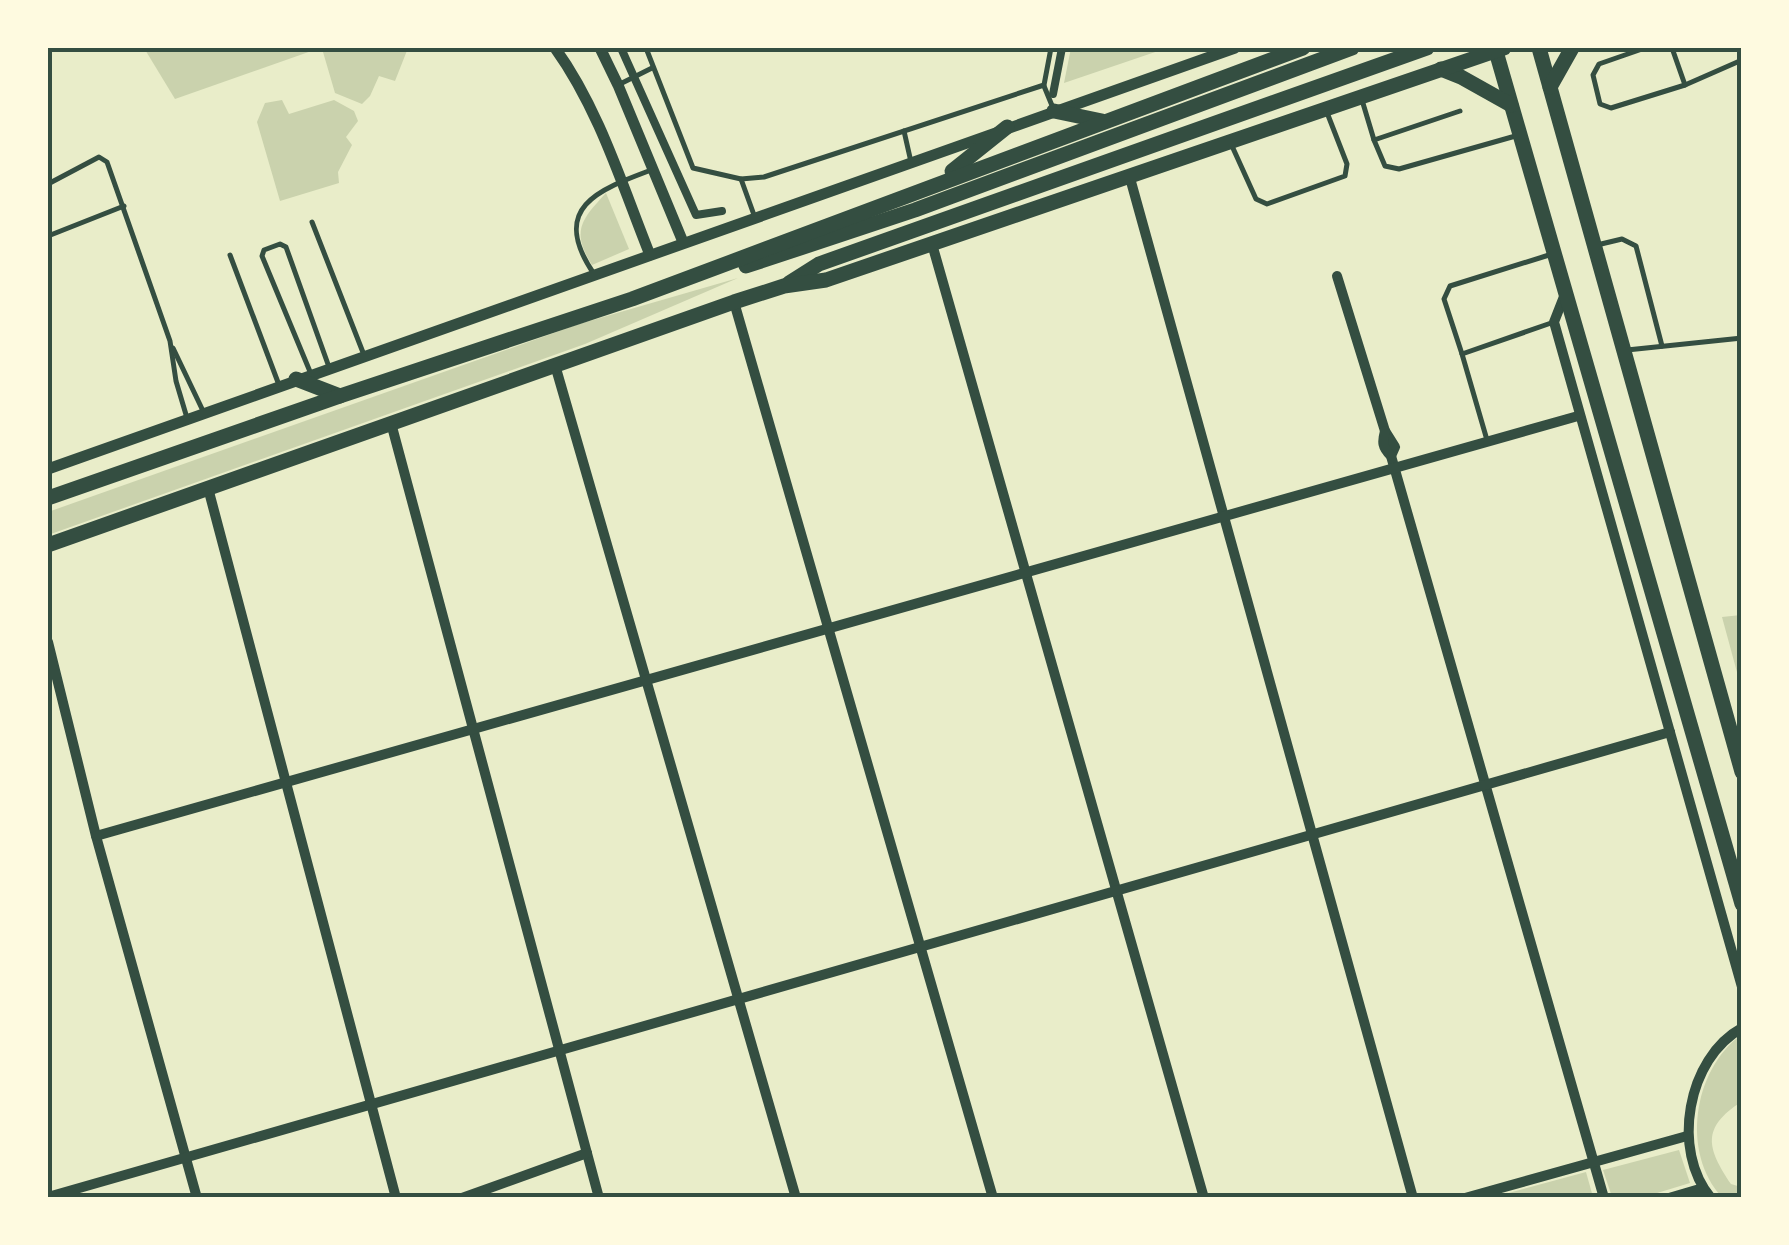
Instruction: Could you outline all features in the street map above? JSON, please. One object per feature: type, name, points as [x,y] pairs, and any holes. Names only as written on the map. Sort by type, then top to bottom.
[{"type":"main road","points":[[48,498],[632,299],[915,210],[1352,48]]},
{"type":"main road","points":[[784,286],[819,264],[1427,48]]},
{"type":"main road","points":[[48,546],[734,302],[784,286],[826,280],[1498,48],[1511,105],[1742,904]]},
{"type":"main road","points":[[1539,48],[1742,772]]},
{"type":"main road","points":[[1550,88],[1572,48]]},
{"type":"main road","points":[[632,299],[1295,50],[1313,88],[1300,110],[1278,127]]},
{"type":"main road","points":[[1441,69],[1511,105]]},
{"type":"main road","points":[[1054,111],[1102,121]]},
{"type":"main road","points":[[941,180],[1007,127]]},
{"type":"main road","points":[[304,377],[340,396]]},
{"type":"street","points":[[555,48],[573,72],[590,106],[650,255]]},
{"type":"street","points":[[621,48],[696,215],[722,211]]},
{"type":"street","points":[[1053,94],[1062,48]]},
{"type":"street","points":[[48,469],[1236,48]]},
{"type":"street","points":[[604,51],[684,242]]},
{"type":"street","points":[[1130,178],[1412,1198]]},
{"type":"street","points":[[932,244],[1204,1198]]},
{"type":"street","points":[[1337,276],[1385,431],[1395,447],[1391,456],[1394,468],[1604,1198]]},
{"type":"street","points":[[1565,294],[1554,322],[1578,416],[1742,987]]},
{"type":"street","points":[[734,302],[992,1198]]},
{"type":"street","points":[[556,365],[796,1198]]},
{"type":"street","points":[[96,836],[1578,416]]},
{"type":"street","points":[[391,424],[599,1198]]},
{"type":"street","points":[[208,488],[396,1198]]},
{"type":"street","points":[[48,642],[96,836],[197,1198]]},
{"type":"street","points":[[48,1197],[1670,732]]},
{"type":"street","points":[[1711,1198],[1690,1161],[1687,1136],[1696,1089],[1710,1057],[1742,1028]]},
{"type":"street","points":[[1465,1198],[1687,1136]]},
{"type":"street","points":[[462,1198],[587,1153]]},
{"type":"street","points":[[1668,1198],[1702,1188]]},
{"type":"lane","points":[[646,48],[693,168],[741,180],[764,177],[1044,85]]},
{"type":"lane","points":[[1051,48],[1044,85],[1054,111]]},
{"type":"lane","points":[[1645,48],[1599,64],[1593,75],[1600,104],[1610,108],[1685,85],[1742,60]]},
{"type":"lane","points":[[1672,48],[1685,85]]},
{"type":"lane","points":[[618,84],[652,68]]},
{"type":"lane","points":[[1361,98],[1386,166],[1400,170],[1521,134]]},
{"type":"lane","points":[[1231,143],[1256,199],[1267,204],[1345,176],[1347,164],[1326,110]]},
{"type":"lane","points":[[1374,140],[1460,111]]},
{"type":"lane","points":[[904,130],[911,162]]},
{"type":"lane","points":[[48,184],[99,157],[107,162],[170,341],[204,413]]},
{"type":"lane","points":[[594,274],[578,251],[574,226],[583,206],[598,191],[654,169]]},
{"type":"lane","points":[[741,180],[755,218]]},
{"type":"lane","points":[[48,236],[124,206]]},
{"type":"lane","points":[[312,222],[364,355]]},
{"type":"lane","points":[[1594,246],[1622,239],[1636,246],[1662,346]]},
{"type":"lane","points":[[304,377],[262,256],[264,250],[280,244],[286,246],[329,368]]},
{"type":"lane","points":[[1488,442],[1444,299],[1450,286],[1554,254]]},
{"type":"lane","points":[[230,255],[279,386]]},
{"type":"lane","points":[[1462,354],[1554,322]]},
{"type":"lane","points":[[1624,350],[1742,338]]},
{"type":"lane","points":[[170,341],[176,381],[188,418]]},
{"type":"green space","points":[[144,48],[320,48],[175,99]]},
{"type":"green space","points":[[335,48],[408,48],[395,81],[379,76],[362,104],[335,93],[323,52]]},
{"type":"green space","points":[[1071,48],[1167,48],[1064,83]]},
{"type":"green space","points":[[282,100],[289,114],[334,100],[354,111],[358,121],[346,137],[352,145],[338,172],[339,183],[280,201],[257,122],[265,103]]},
{"type":"green space","points":[[606,193],[629,249],[592,265],[582,243],[582,226]]},
{"type":"green space","points":[[738,278],[585,344],[48,535],[48,512],[579,324]]},
{"type":"green space","points":[[1742,615],[1741,687],[1722,617]]},
{"type":"green space","points":[[1741,1035],[1741,1102],[1719,1121],[1712,1139],[1717,1160],[1731,1184],[1741,1187],[1741,1197],[1722,1197],[1701,1158],[1698,1113],[1712,1069]]},
{"type":"green space","points":[[1679,1150],[1690,1183],[1644,1197],[1612,1197],[1603,1170]]},
{"type":"green space","points":[[1586,1172],[1593,1197],[1494,1197]]}]
